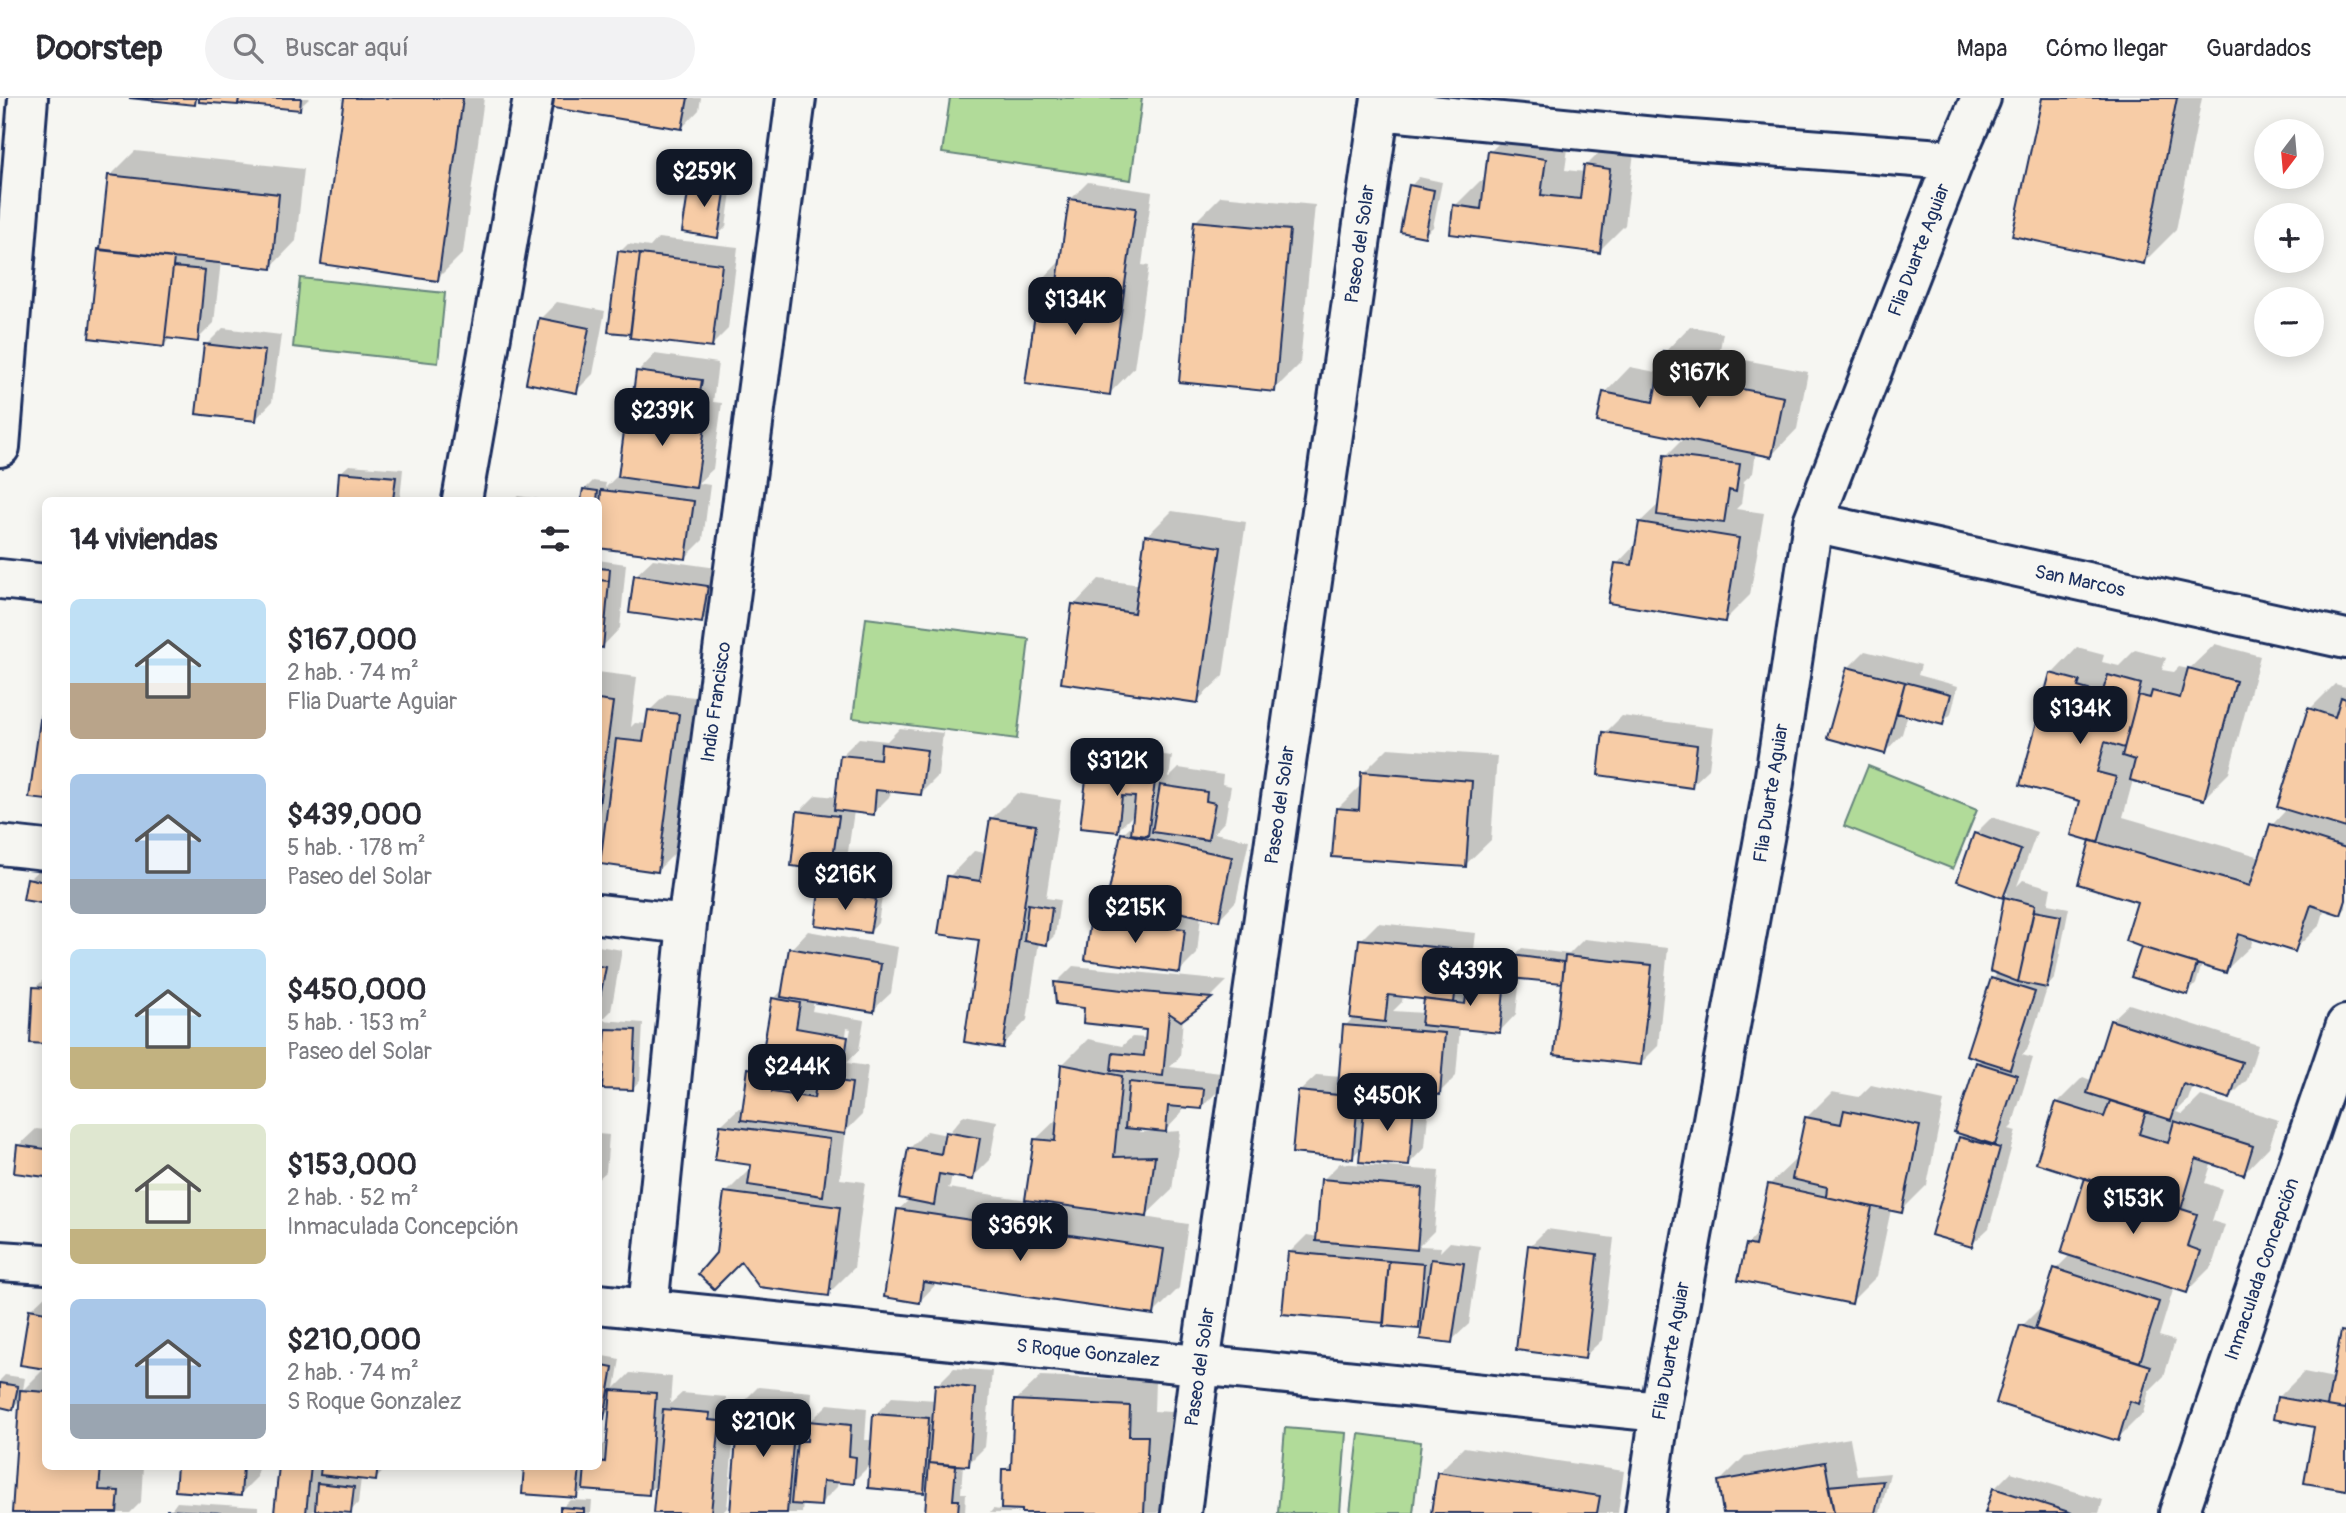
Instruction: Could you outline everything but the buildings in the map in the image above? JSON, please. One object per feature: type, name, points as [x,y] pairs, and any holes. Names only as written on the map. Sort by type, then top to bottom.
[{"type":"street","points":[[0,447],[28,98]]},
{"type":"street","points":[[463,497],[533,98]]},
{"type":"street","name":"Indio Francisco","points":[[648,1308],[687,924],[796,98]]},
{"type":"street","name":"Flia Duarte Aguiar","points":[[1645,1513],[1660,1412],[1773,789],[1813,522],[1954,160],[1981,98]]},
{"type":"street","points":[[1380,104],[1665,138],[1954,160]]},
{"type":"street","name":"Paseo del Solar","points":[[1181,1513],[1380,104]]},
{"type":"street","name":"San Marcos","points":[[1813,522],[2346,639]]},
{"type":"street","points":[[0,579],[42,584]]},
{"type":"street","points":[[0,845],[42,850]]},
{"type":"street","points":[[602,914],[687,924]]},
{"type":"street","name":"Inmaculada Concepción","points":[[2179,1513],[2346,1025]]},
{"type":"street","points":[[0,1261],[42,1264]]},
{"type":"street","name":"S Roque Gonzalez","points":[[602,1304],[1660,1412]]},
{"type":"green space","points":[[950,98],[1142,98],[1131,180],[942,153]]},
{"type":"green space","points":[[300,278],[445,293],[438,363],[293,347]]},
{"type":"green space","points":[[866,618],[1029,639],[1017,739],[853,718]]},
{"type":"green space","points":[[1868,766],[1977,810],[1953,869],[1844,826]]},
{"type":"green space","points":[[1285,1428],[1346,1433],[1340,1513],[1278,1513]]},
{"type":"green space","points":[[1359,1434],[1421,1442],[1413,1513],[1350,1513]]}]
